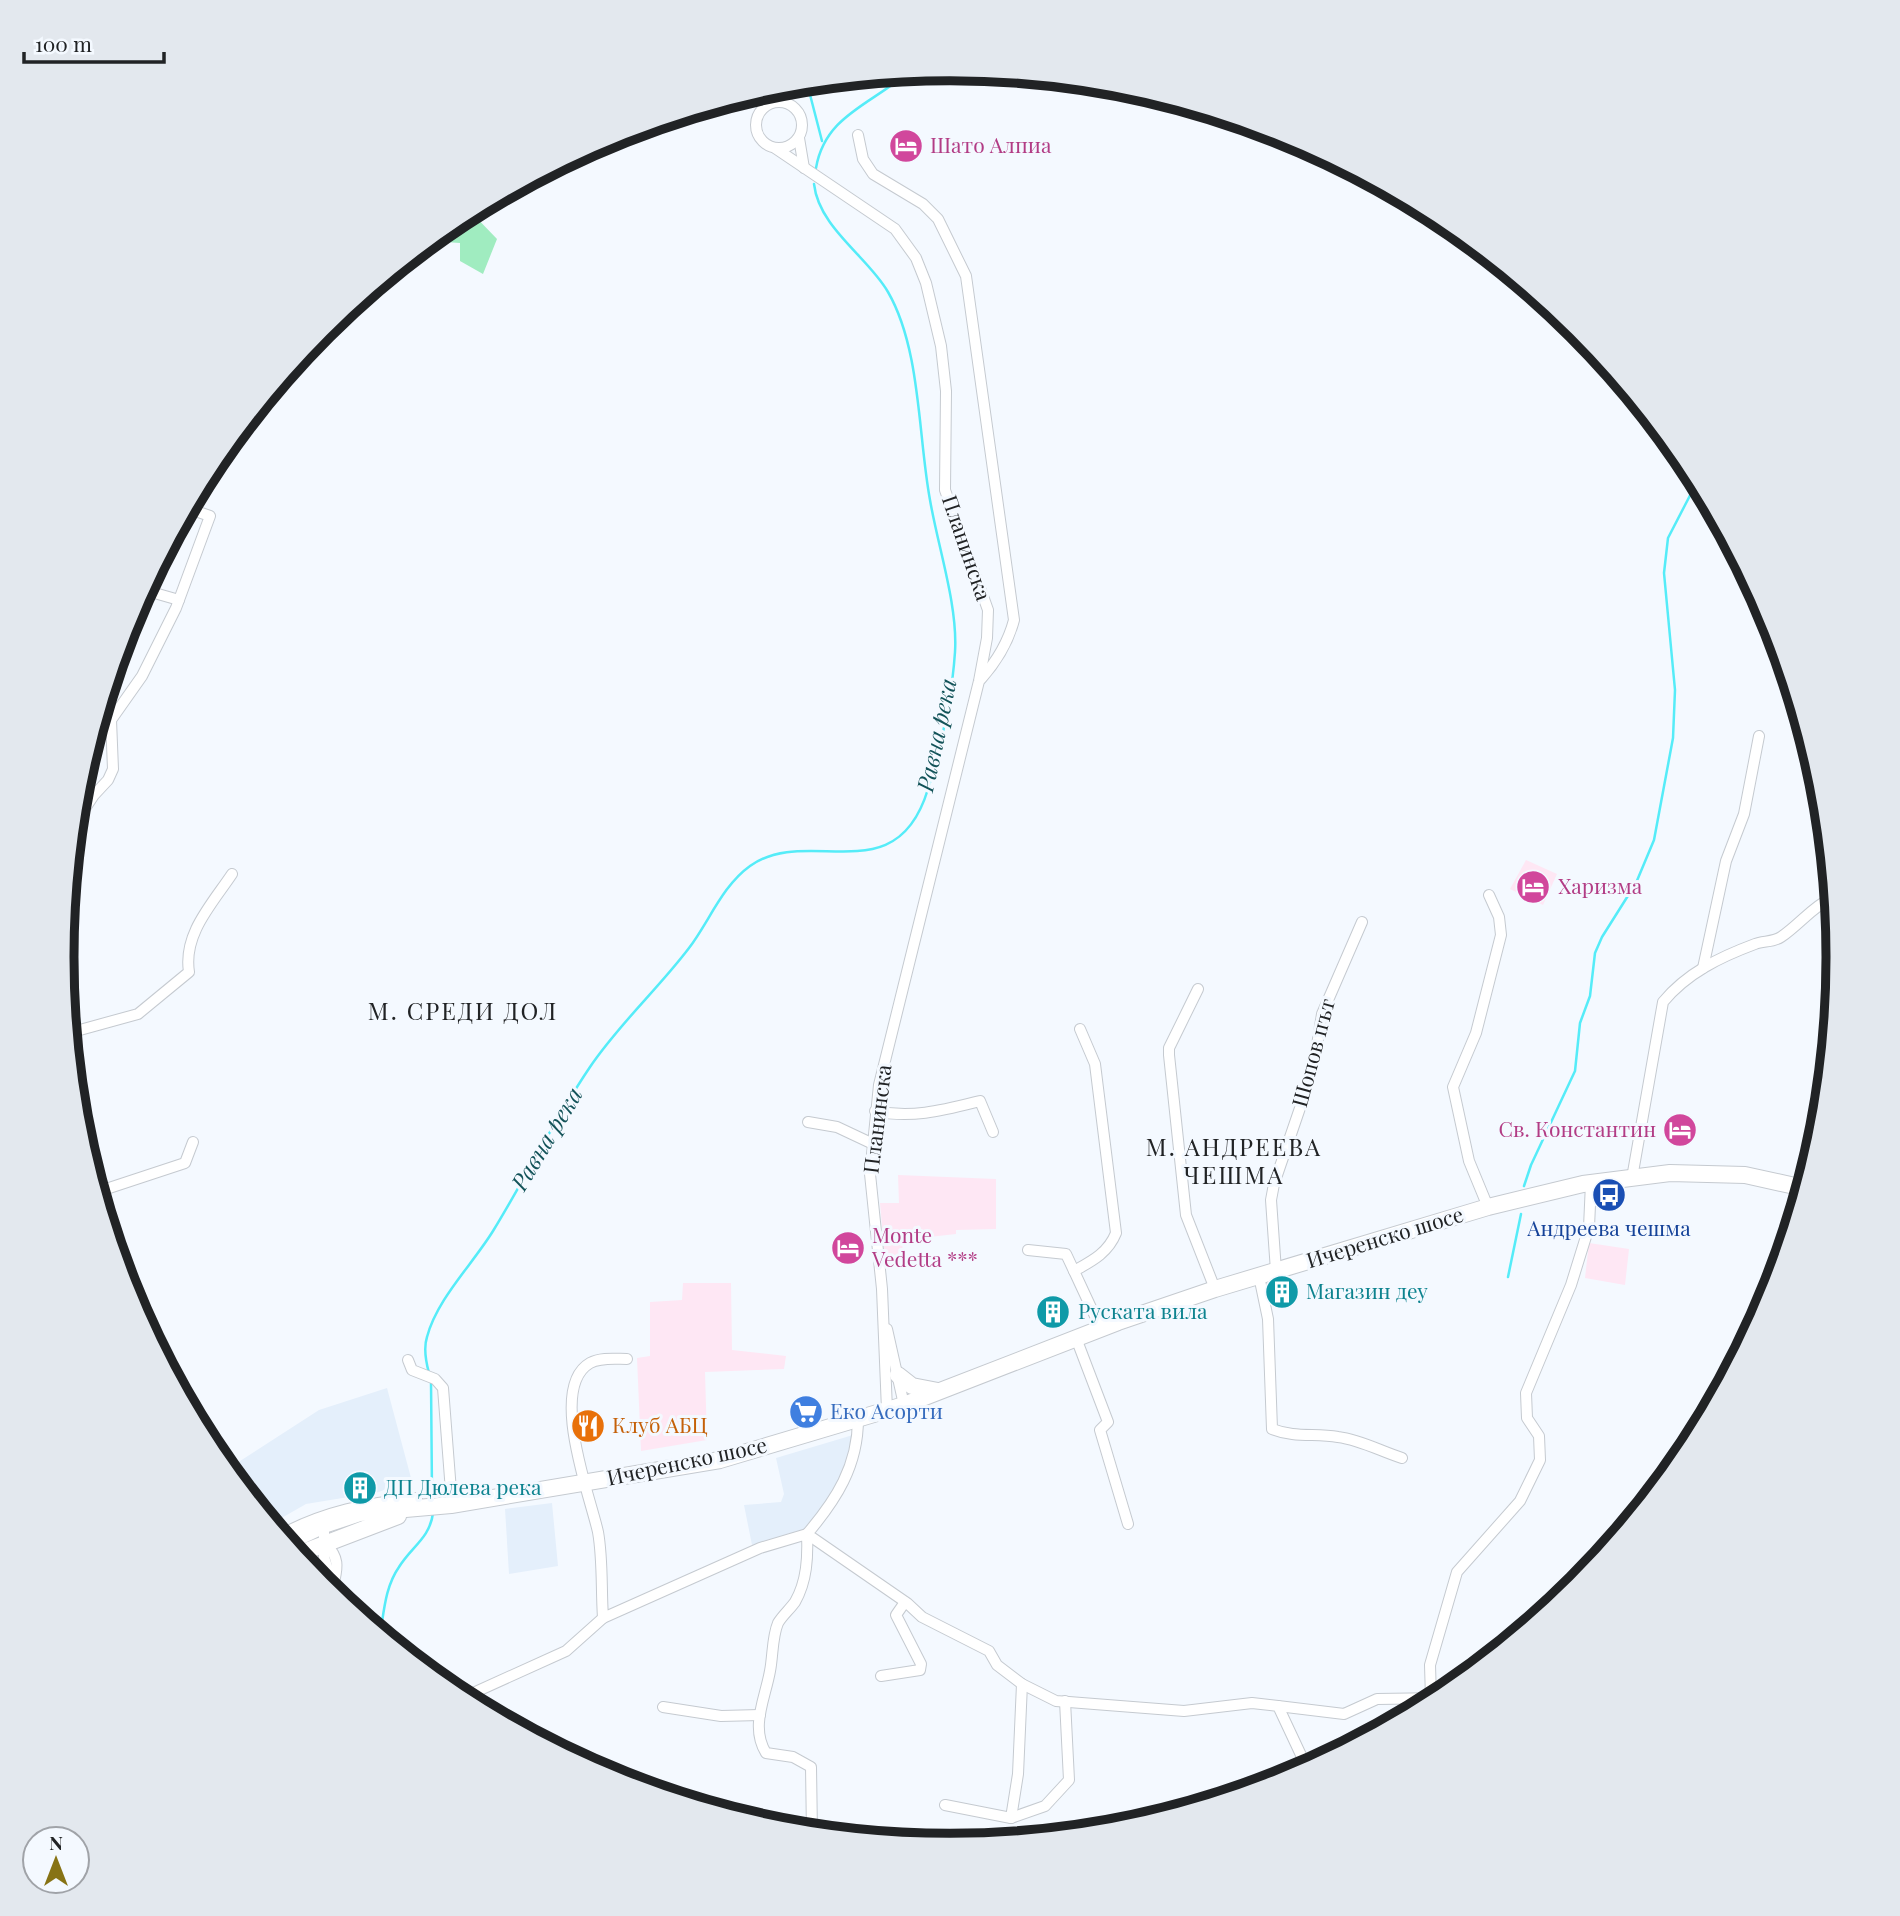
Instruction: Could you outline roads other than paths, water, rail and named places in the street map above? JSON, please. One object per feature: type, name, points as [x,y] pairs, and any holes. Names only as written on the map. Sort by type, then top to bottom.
[{"type":"street","points":[[799,138],[788,147],[775,148],[760,138],[755,124],[761,110],[773,102],[789,104],[799,112],[803,125],[799,138],[804,168]]},
{"type":"street","points":[[858,135],[863,159],[873,174],[923,204],[938,219],[966,276],[1014,620],[994,664],[979,681]]},
{"type":"street","name":"Планинска","points":[[775,148],[895,229],[916,258],[926,284],[941,346],[946,391],[945,490],[988,610],[987,638],[979,681],[919,933],[890,1036],[875,1111],[870,1174],[883,1308]]},
{"type":"street","points":[[87,805],[108,780],[113,769],[111,720],[142,676],[179,600],[209,516],[196,511]]},
{"type":"street","points":[[154,593],[179,600]]},
{"type":"street","points":[[107,720],[111,720]]},
{"type":"street","points":[[1703,968],[1704,947],[1726,861],[1744,814],[1759,736]]},
{"type":"street","points":[[77,1031],[138,1014],[189,972],[186,955],[202,917],[232,874]]},
{"type":"street","points":[[1488,1207],[1469,1161],[1453,1087],[1476,1033],[1501,935],[1499,917],[1489,895]]},
{"type":"street","points":[[1632,1178],[1663,1002],[1673,989],[1703,968],[1759,942],[1779,939],[1813,907],[1825,901]]},
{"type":"street","name":"Шопов път","points":[[1276,1271],[1271,1200],[1274,1184],[1313,1070],[1322,1014],[1362,922]]},
{"type":"street","points":[[1199,989],[1169,1048],[1169,1055],[1186,1215],[1215,1289]]},
{"type":"street","points":[[1074,1271],[1101,1255],[1111,1245],[1116,1233],[1095,1064],[1080,1029]]},
{"type":"street","points":[[875,1111],[897,1115],[931,1113],[980,1101],[993,1132]]},
{"type":"street","points":[[808,1122],[837,1127],[871,1143]]},
{"type":"street","points":[[104,1190],[185,1163],[193,1142]]},
{"type":"street","name":"Ичеренско шосе","points":[[417,1503],[452,1504],[720,1460],[904,1405],[1076,1338],[1215,1289],[1488,1207],[1591,1183],[1670,1173],[1745,1175],[1797,1186]]},
{"type":"street","points":[[1435,1688],[1430,1665],[1457,1572],[1520,1501],[1540,1460],[1539,1436],[1527,1418],[1526,1393],[1572,1285],[1589,1227],[1591,1183]]},
{"type":"street","points":[[1028,1250],[1066,1254],[1101,1329]]},
{"type":"street","points":[[1259,1276],[1268,1320],[1272,1429],[1290,1436],[1334,1436],[1359,1441],[1402,1458]]},
{"type":"street","points":[[883,1308],[904,1405]]},
{"type":"street","points":[[883,1308],[887,1410]]},
{"type":"street","points":[[1076,1338],[1108,1422],[1100,1430],[1128,1524]]},
{"type":"street","points":[[603,1618],[597,1531],[584,1484],[572,1419],[576,1383],[583,1368],[593,1361],[627,1359]]},
{"type":"street","points":[[408,1360],[412,1370],[435,1378],[443,1388],[452,1504]]},
{"type":"street","points":[[898,1375],[912,1386],[940,1391]]},
{"type":"street","points":[[473,1693],[566,1651],[603,1618],[760,1548],[807,1534],[839,1494],[858,1441],[858,1419]]},
{"type":"street","points":[[287,1531],[325,1514],[363,1503],[417,1503]]},
{"type":"street","points":[[294,1539],[324,1525],[360,1513],[417,1503]]},
{"type":"street","points":[[305,1552],[417,1503]]},
{"type":"street","points":[[324,1525],[324,1557],[329,1576]]},
{"type":"street","points":[[807,1534],[905,1602],[922,1617],[989,1651],[997,1665],[1022,1684],[1056,1700],[1184,1711],[1252,1703],[1344,1714],[1377,1699],[1419,1698]]},
{"type":"street","points":[[807,1534],[804,1580],[797,1599],[778,1624],[760,1715],[759,1741],[766,1753],[793,1757],[811,1767],[812,1823]]},
{"type":"street","points":[[881,1676],[920,1671],[921,1664],[896,1615],[905,1602]]},
{"type":"street","points":[[1012,1818],[1018,1774],[1022,1684]]},
{"type":"street","points":[[945,1805],[1012,1818],[1045,1806],[1069,1780],[1065,1701]]},
{"type":"street","points":[[1278,1706],[1303,1760]]},
{"type":"street","points":[[663,1707],[721,1716],[760,1715]]},
{"type":"waterway","name":"Равна река","points":[[816,168],[821,150],[839,124],[895,83]]},
{"type":"waterway","points":[[810,93],[822,141]]},
{"type":"waterway","name":"Равна река","points":[[429,1373],[425,1355],[426,1342],[432,1323],[447,1296],[485,1244],[590,1067],[613,1036],[689,948],[731,884],[750,866],[773,855],[798,851],[873,849],[895,840],[914,821],[928,789],[949,704],[955,634],[951,596],[926,475],[913,366],[899,315],[888,292],[825,215],[814,184]]},
{"type":"waterway","points":[[1524,1186],[1531,1165],[1575,1071],[1580,1023],[1590,996],[1595,953],[1636,883],[1654,840],[1673,738],[1675,690],[1664,573],[1668,538],[1692,492]]},
{"type":"waterway","points":[[1508,1277],[1521,1214]]},
{"type":"waterway","name":"Равна река","points":[[431,1381],[432,1492]]},
{"type":"waterway","name":"Равна река","points":[[382,1625],[394,1575],[428,1529],[433,1513]]},
{"type":"place","name":"Шато Алпиа","points":[[906,146]]},
{"type":"place","name":"Харизма","points":[[1533,887]]},
{"type":"place","name":"Св. Константин","points":[[1680,1130]]},
{"type":"place","name":"Андреева чешма","points":[[1609,1195]]},
{"type":"place","name":"Monte Vedetta ***","points":[[848,1248]]},
{"type":"place","name":"Магазин деу","points":[[1282,1292]]},
{"type":"place","name":"Руската вила","points":[[1053,1312]]},
{"type":"place","name":"Еко Асорти","points":[[806,1412]]},
{"type":"place","name":"Клуб АБЦ","points":[[588,1426]]},
{"type":"place","name":"ДП Дюлева река","points":[[360,1488]]},
{"type":"district","name":"М. СРЕДИ ДОЛ","points":[[463,1012]]},
{"type":"district","name":"М. АНДРЕЕВА ЧЕШМА","points":[[1234,1162]]}]
